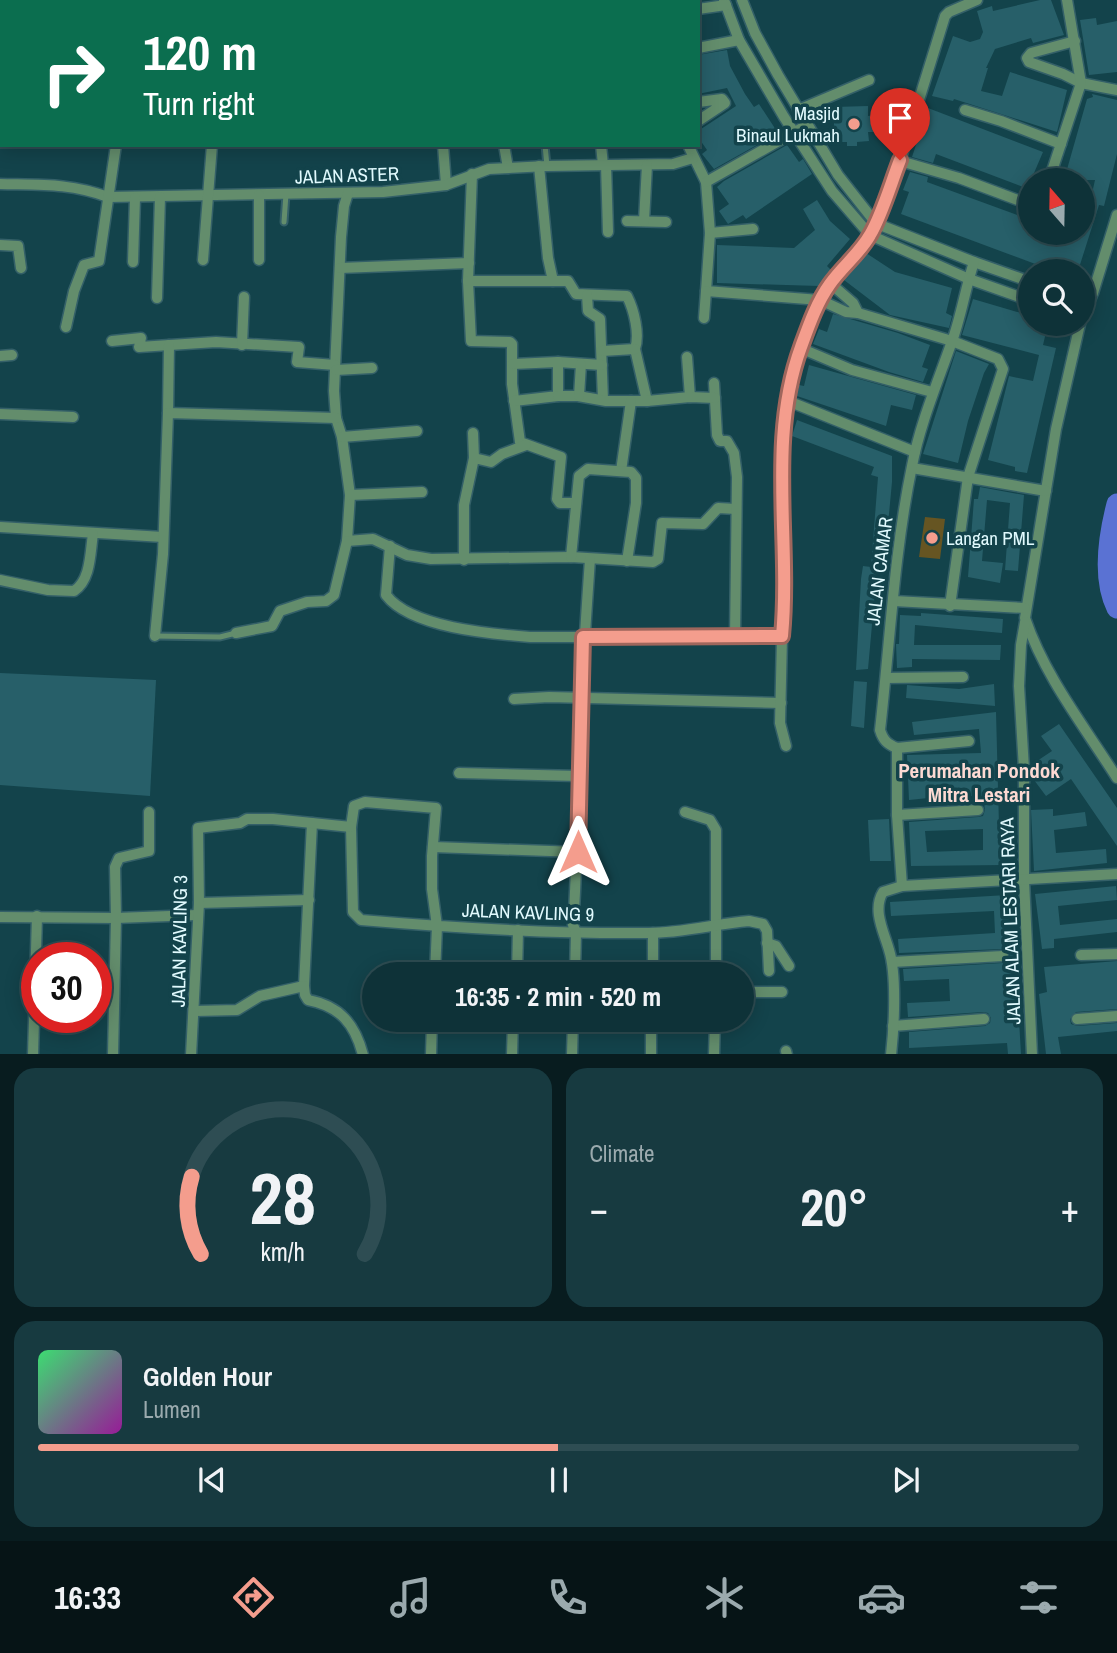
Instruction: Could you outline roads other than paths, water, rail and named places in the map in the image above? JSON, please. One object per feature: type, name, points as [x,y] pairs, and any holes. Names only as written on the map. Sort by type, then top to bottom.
[{"type":"street","points":[[742,0],[755,33],[798,110],[838,175],[875,222],[1018,277]]},
{"type":"street","points":[[786,746],[780,730],[782,636],[786,596],[781,472],[788,401],[800,348],[830,283],[870,234],[900,160],[945,16],[977,0]]},
{"type":"street","points":[[1053,168],[1081,83],[1067,0]]},
{"type":"street","points":[[700,8],[725,2],[739,40],[794,133],[832,191],[870,234],[968,279],[1018,296]]},
{"type":"street","points":[[700,48],[739,40]]},
{"type":"street","points":[[1075,41],[1031,52],[1027,58],[1029,62],[1081,83],[1117,90]]},
{"type":"street","points":[[764,83],[778,75]]},
{"type":"street","points":[[798,110],[869,80]]},
{"type":"street","points":[[700,102],[722,99],[725,103],[700,120]]},
{"type":"street","points":[[965,110],[1061,144]]},
{"type":"street","points":[[706,183],[807,125]]},
{"type":"street","points":[[66,327],[74,291],[84,265],[99,261],[116,147]]},
{"type":"street","points":[[203,260],[212,147]]},
{"type":"street","points":[[443,147],[446,185]]},
{"type":"street","points":[[504,147],[508,168]]},
{"type":"street","points":[[601,147],[605,165],[608,232]]},
{"type":"street","points":[[689,147],[706,183],[710,233],[704,318]]},
{"type":"street","name":"JALAN ASTER","points":[[0,184],[56,184],[85,188],[108,198],[348,193],[414,190],[446,185],[489,169],[673,164],[693,158]]},
{"type":"street","points":[[900,160],[960,178],[1018,200]]},
{"type":"street","points":[[644,221],[647,165]]},
{"type":"street","points":[[543,166],[548,258],[553,281]]},
{"type":"street","points":[[472,174],[468,281],[471,341],[510,342],[513,345],[514,401],[520,442],[561,457],[557,499],[560,503],[576,503]]},
{"type":"street","points":[[236,633],[272,626],[280,611],[307,602],[326,601],[334,595],[347,541],[350,495],[342,437],[336,418],[335,367],[344,206],[348,193]]},
{"type":"street","points":[[259,195],[259,260]]},
{"type":"street","points":[[157,298],[160,197]]},
{"type":"street","points":[[133,262],[135,198]]},
{"type":"street","points":[[1095,286],[1117,215]]},
{"type":"street","points":[[627,221],[666,222]]},
{"type":"street","points":[[710,233],[753,229]]},
{"type":"street","points":[[0,245],[18,246],[21,268]]},
{"type":"street","name":"JALAN CAMAR","points":[[897,748],[888,745],[880,730],[888,635],[904,512],[915,452],[932,392],[952,341],[974,262]]},
{"type":"street","points":[[340,268],[470,263]]},
{"type":"street","points":[[468,281],[568,281],[576,295],[627,296],[638,340],[635,349],[647,401]]},
{"type":"street","points":[[830,283],[853,303],[858,313]]},
{"type":"street","points":[[706,291],[820,300],[846,312],[858,313],[952,341],[998,359],[1003,369],[968,477],[950,606]]},
{"type":"street","points":[[587,295],[588,311],[600,318],[603,400]]},
{"type":"street","points":[[242,345],[244,297]]},
{"type":"street","name":"JALAN ALAM LESTARI RAYA","points":[[1032,1054],[1024,880],[1024,769],[1019,666],[1025,613],[1056,429],[1077,336]]},
{"type":"street","points":[[112,341],[141,338],[139,347],[216,342],[299,347],[297,362],[372,368]]},
{"type":"street","points":[[155,636],[163,537],[169,345]]},
{"type":"street","points":[[800,348],[852,370],[932,392]]},
{"type":"street","points":[[602,351],[635,349]]},
{"type":"street","points":[[0,356],[12,355]]},
{"type":"street","points":[[688,358],[690,397]]},
{"type":"street","points":[[513,364],[558,362],[602,365]]},
{"type":"street","points":[[558,362],[558,396]]},
{"type":"street","points":[[579,396],[581,364]]},
{"type":"street","points":[[714,383],[717,435],[719,442],[727,441],[734,453],[737,477],[735,637]]},
{"type":"street","points":[[514,401],[558,396],[631,401],[715,398]]},
{"type":"street","points":[[621,471],[631,401]]},
{"type":"street","points":[[788,401],[915,452]]},
{"type":"street","points":[[168,413],[336,418]]},
{"type":"street","points":[[0,414],[73,417]]},
{"type":"street","points":[[342,437],[417,431]]},
{"type":"street","points":[[464,560],[464,505],[474,458],[473,433]]},
{"type":"street","points":[[474,458],[491,462],[502,454],[526,445]]},
{"type":"street","points":[[912,467],[1046,491]]},
{"type":"street","points":[[570,557],[579,476],[588,469],[621,471],[631,472],[636,478],[636,503],[627,561]]},
{"type":"street","points":[[350,495],[422,492]]},
{"type":"street","points":[[347,541],[373,539],[407,555],[431,559],[570,557],[653,562],[658,559],[662,523],[703,524],[718,509],[736,509]]},
{"type":"street","points":[[0,527],[163,537]]},
{"type":"street","points":[[0,580],[48,590],[74,591],[82,584],[87,571],[93,534]]},
{"type":"street","points":[[390,546],[386,595],[415,614],[450,628],[495,635],[782,636]]},
{"type":"street","points":[[575,962],[576,932],[573,925],[578,852],[583,637],[587,616],[590,559]]},
{"type":"street","points":[[894,601],[1025,613],[1035,648],[1047,670],[1117,778]]},
{"type":"street","points":[[886,678],[963,677]]},
{"type":"street","points":[[514,699],[781,703]]},
{"type":"street","points":[[902,886],[897,815],[897,748],[968,741]]},
{"type":"street","points":[[459,773],[578,776]]},
{"type":"street","name":"JALAN KAVLING 9","points":[[433,847],[436,808],[365,802],[354,806],[351,827],[355,917],[361,920],[437,926],[653,933],[749,921],[763,924],[767,931],[767,943]]},
{"type":"street","points":[[897,815],[978,810]]},
{"type":"street","points":[[685,812],[710,820],[716,830],[717,962]]},
{"type":"street","points":[[113,1054],[116,862],[119,858],[149,851],[149,813]]},
{"type":"street","name":"JALAN KAVLING 3","points":[[191,1054],[199,903],[198,828],[240,823],[247,819],[312,823]]},
{"type":"street","points":[[351,827],[312,823],[304,986],[308,1000],[344,1015],[360,1042],[363,1054]]},
{"type":"street","points":[[436,962],[437,926],[432,889],[433,847],[578,852]]},
{"type":"street","points":[[891,1054],[892,962],[878,914],[878,904],[883,892],[902,886],[1117,874]]},
{"type":"street","points":[[199,903],[309,900]]},
{"type":"street","points":[[0,917],[116,918],[197,915]]},
{"type":"street","points":[[33,1054],[37,916]]},
{"type":"street","points":[[517,962],[518,930]]},
{"type":"street","points":[[653,933],[653,962]]},
{"type":"street","points":[[769,971],[767,943],[776,946],[789,966]]},
{"type":"street","points":[[1081,955],[1117,954]]},
{"type":"street","points":[[892,962],[1003,956]]},
{"type":"street","points":[[195,1011],[237,1010],[260,996],[304,986]]},
{"type":"street","points":[[754,992],[782,992]]},
{"type":"street","points":[[1077,1019],[1117,1016]]},
{"type":"street","points":[[893,1026],[984,1019]]},
{"type":"street","points":[[431,1054],[432,1032]]},
{"type":"street","points":[[512,1054],[513,1032]]},
{"type":"street","points":[[572,1054],[573,1032]]},
{"type":"street","points":[[651,1032],[651,1054]]},
{"type":"street","points":[[713,1054],[714,1032]]},
{"type":"lane","points":[[543,166],[545,147]]},
{"type":"lane","points":[[284,222],[286,194]]},
{"type":"lane","points":[[155,636],[220,637],[236,633]]},
{"type":"waterway","points":[[1117,504],[1108,556],[1112,596],[1117,608]]},
{"type":"place","name":"Masjid Binaul Lukmah","points":[[854,124]]},
{"type":"place","name":"Langan PML","points":[[932,538]]},
{"type":"district","name":"Perumahan Pondok Mitra Lestari","points":[[979,782]]}]
